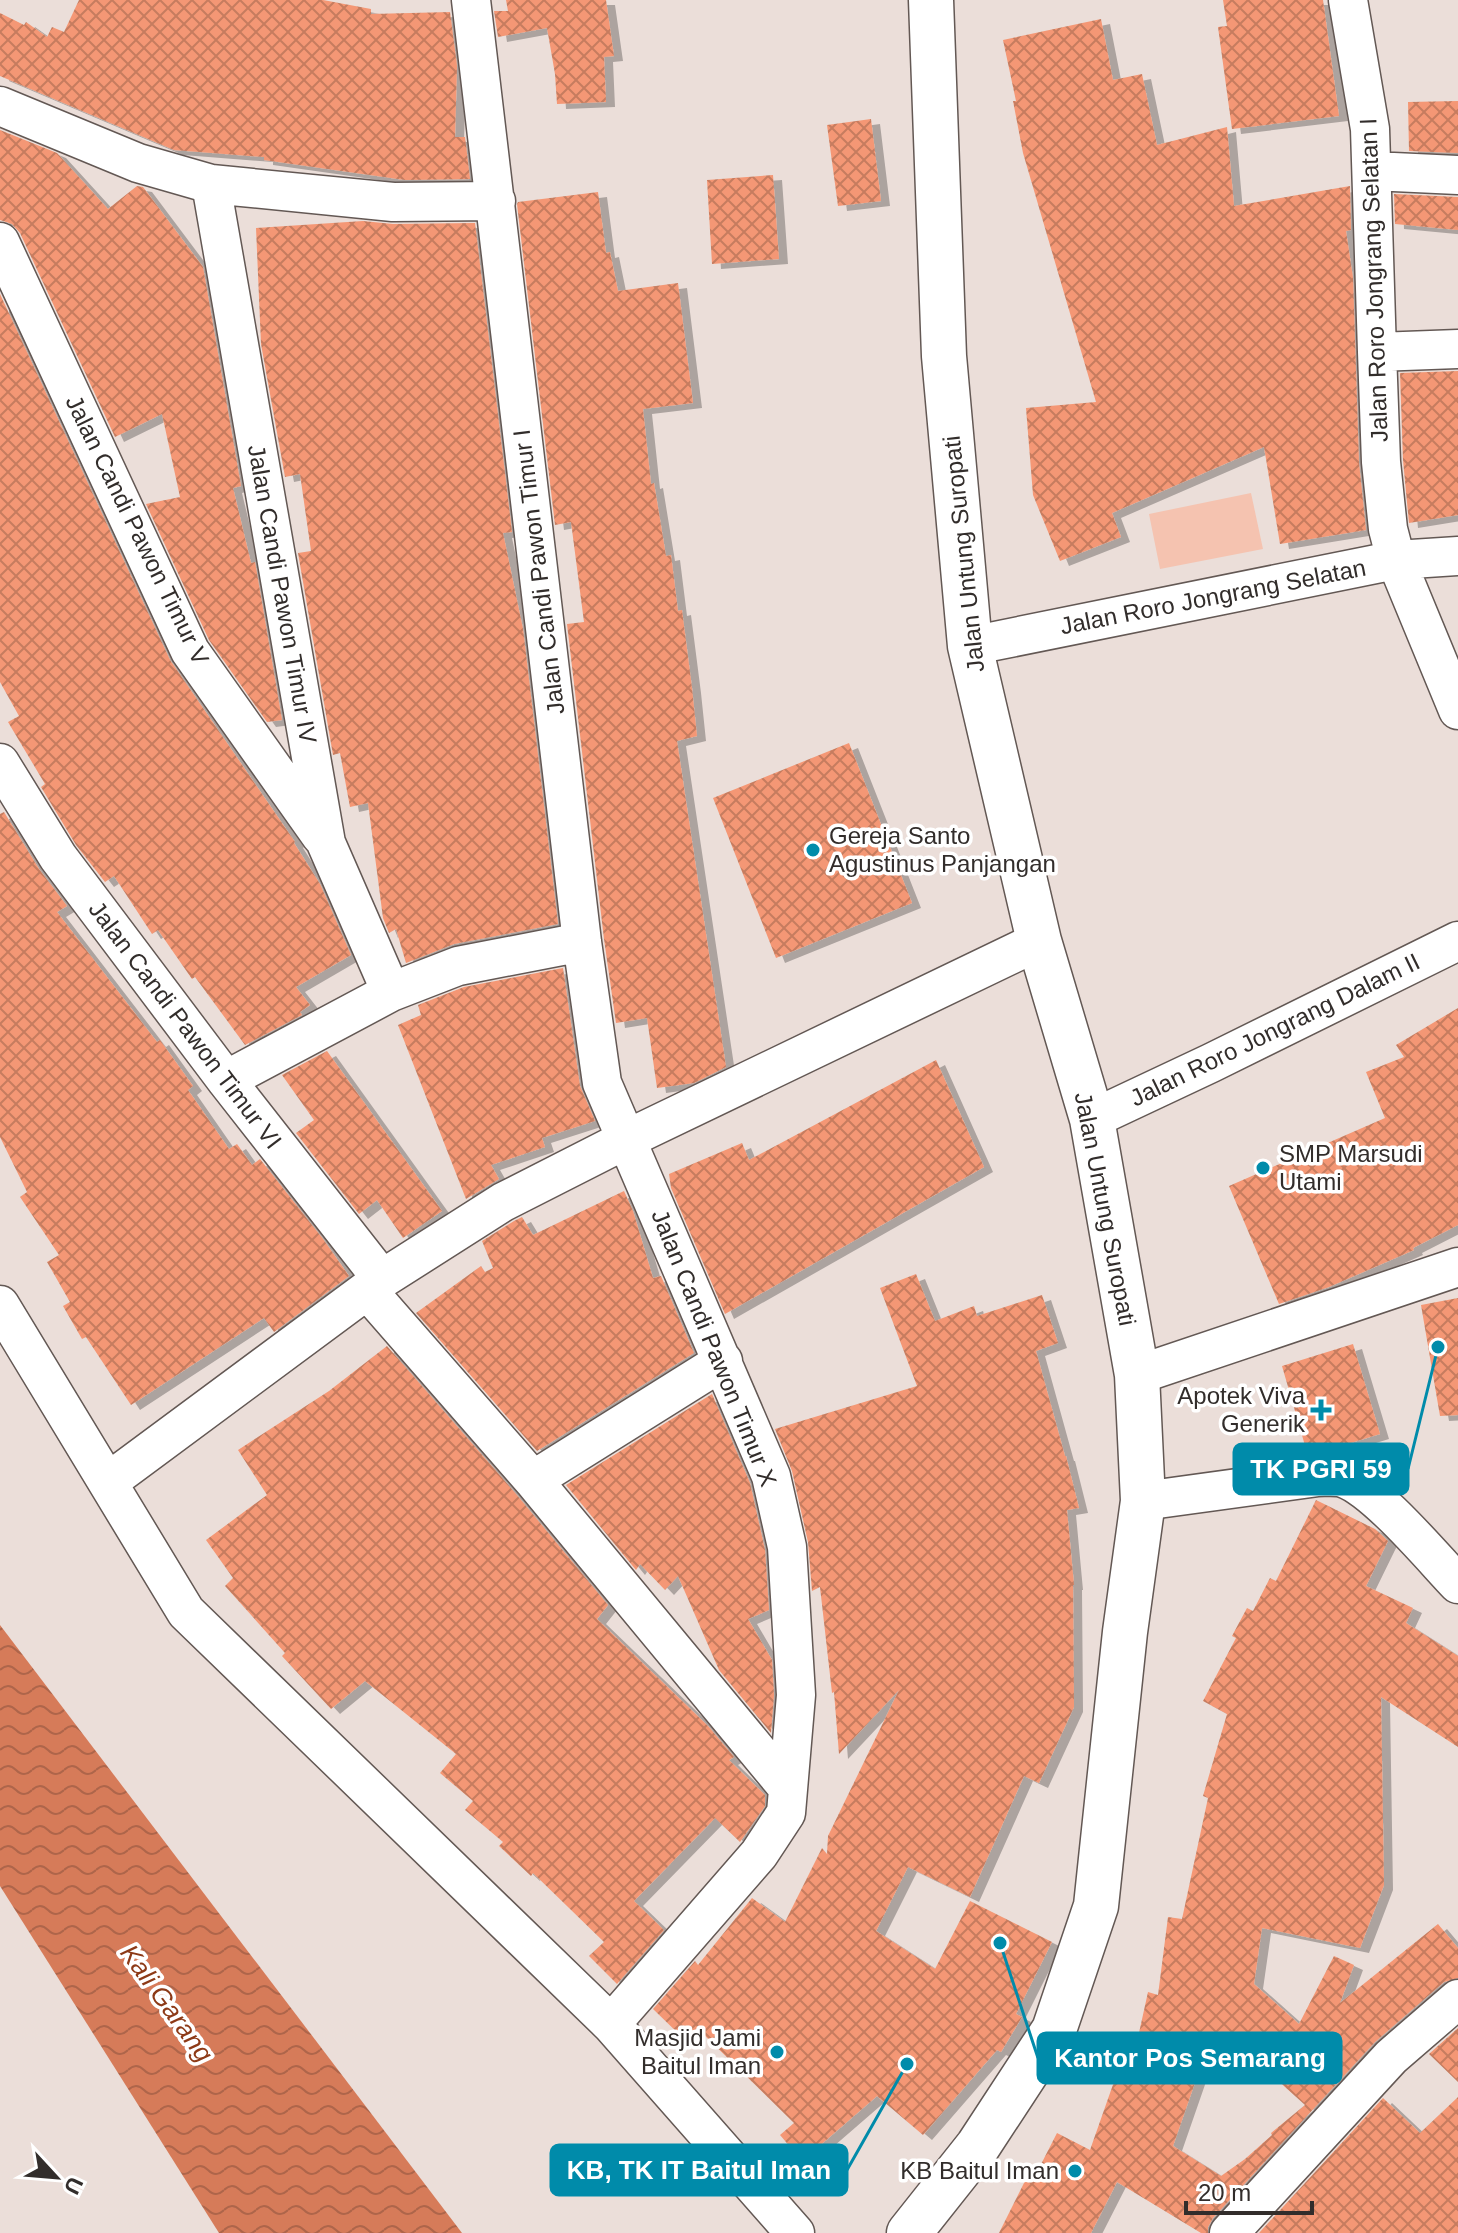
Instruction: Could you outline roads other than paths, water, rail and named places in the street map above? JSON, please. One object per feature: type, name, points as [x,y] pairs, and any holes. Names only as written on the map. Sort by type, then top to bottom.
[{"type":"main road","name":"Jalan Untung Suropati","points":[[909,2233],[978,2146],[1054,2030],[1096,1906],[1125,1632],[1143,1501],[1137,1375],[1092,1119],[1039,941],[970,646],[944,356],[931,0]]},
{"type":"street","name":"Jalan Candi Pawon Timur I","points":[[471,0],[582,942],[602,1083],[627,1139]]},
{"type":"street","name":"Jalan Roro Jongrang Selatan I","points":[[1348,0],[1370,129],[1381,462],[1386,515],[1396,560],[1458,710]]},
{"type":"street","points":[[0,106],[138,163],[211,184],[393,202],[496,201]]},
{"type":"street","points":[[1372,171],[1458,175]]},
{"type":"street","name":"Jalan Candi Pawon Timur IV","points":[[211,184],[326,843],[391,992]]},
{"type":"street","name":"Jalan Candi Pawon Timur V","points":[[0,242],[190,651],[326,843]]},
{"type":"street","points":[[1377,352],[1458,349]]},
{"type":"street","name":"Jalan Roro Jongrang Selatan","points":[[970,646],[1396,560],[1458,556]]},
{"type":"street","name":"Jalan Candi Pawon Timur VI","points":[[0,763],[58,857],[375,1284],[788,1788]]},
{"type":"street","points":[[108,1482],[375,1284],[503,1202],[1039,941]]},
{"type":"street","name":"Jalan Roro Jongrang Dalam II","points":[[1092,1119],[1458,941]]},
{"type":"street","points":[[226,1080],[391,992],[458,966],[582,942]]},
{"type":"street","name":"Jalan Candi Pawon Timur X","points":[[611,2024],[759,1854],[786,1813],[796,1695],[787,1547],[771,1476],[627,1139]]},
{"type":"street","points":[[1137,1375],[1458,1267]]},
{"type":"street","points":[[0,1305],[186,1612],[611,2024],[795,2233]]},
{"type":"street","points":[[533,1480],[723,1361]]},
{"type":"street","points":[[1143,1501],[1318,1477],[1342,1477],[1380,1503],[1458,1584]]},
{"type":"street","points":[[1229,2233],[1391,2057],[1458,1999]]},
{"type":"water","name":"Kali Garang","points":[[0,1625],[462,2233],[219,2233],[0,1886]]},
{"type":"place","name":"Gereja Santo Agustinus Panjangan","points":[[813,850]]},
{"type":"place","name":"SMP Marsudi Utami","points":[[1263,1168]]},
{"type":"place","name":"TK PGRI 59","points":[[1438,1347]]},
{"type":"place","name":"Apotek Viva Generik","points":[[1321,1410]]},
{"type":"place","name":"Kantor Pos Semarang","points":[[1000,1943]]},
{"type":"place","name":"Masjid Jami Baitul Iman","points":[[777,2052]]},
{"type":"place","name":"KB, TK IT Baitul Iman","points":[[907,2064]]},
{"type":"place","name":"KB Baitul Iman","points":[[1075,2171]]}]
